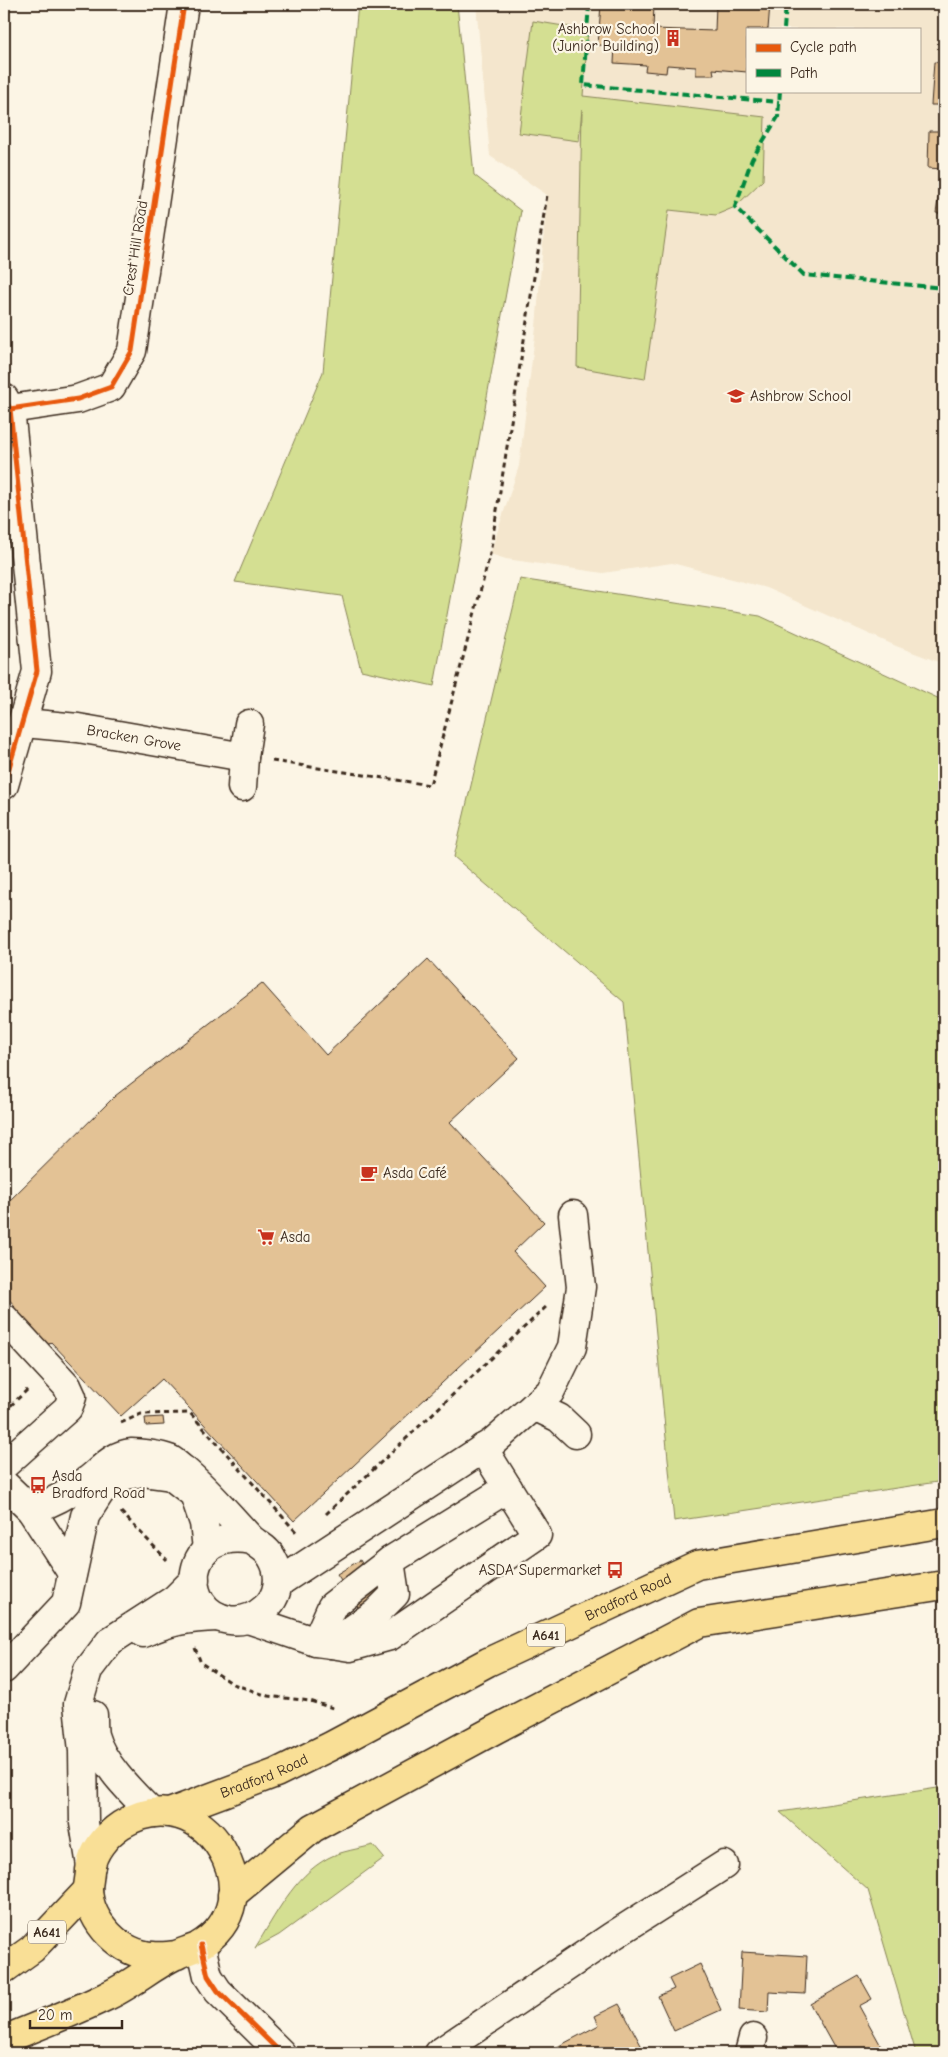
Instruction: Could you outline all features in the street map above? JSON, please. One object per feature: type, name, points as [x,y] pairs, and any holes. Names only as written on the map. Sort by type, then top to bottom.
[{"type":"main road","name":"Bradford Road","points":[[4,1969],[32,1949],[89,1878],[99,1846],[113,1830],[131,1818],[160,1813],[276,1773],[488,1662],[697,1565],[944,1524]]},
{"type":"main road","points":[[232,1895],[313,1828],[494,1730],[699,1623],[944,1585]]},
{"type":"main road","points":[[4,2040],[106,1997],[189,1950],[216,1932],[227,1914],[232,1895],[232,1872],[220,1844],[210,1832],[191,1819],[160,1813]]},
{"type":"main road","points":[[89,1878],[95,1914],[108,1935],[128,1950],[152,1956],[189,1950]]},
{"type":"street","name":"Crest Hill Road","points":[[6,407],[78,399],[111,387],[132,351],[184,4]]},
{"type":"street","points":[[4,785],[24,723],[37,671],[6,407]]},
{"type":"street","name":"Bracken Grove","points":[[24,723],[78,728],[244,757]]},
{"type":"street","points":[[242,787],[244,757],[250,724]]},
{"type":"street","points":[[278,1583],[483,1448],[550,1392],[572,1347],[581,1287],[573,1215]]},
{"type":"street","points":[[4,1318],[67,1386],[72,1397],[68,1408],[4,1465]]},
{"type":"street","points":[[534,1406],[559,1418],[576,1434]]},
{"type":"street","points":[[248,1619],[324,1643],[350,1646],[390,1636],[537,1535],[483,1448]]},
{"type":"street","points":[[32,1510],[55,1503],[90,1479],[105,1463],[131,1453],[169,1459],[205,1487],[252,1540],[263,1547],[272,1557],[277,1570],[278,1583],[275,1595],[268,1606],[248,1619],[238,1621],[180,1609],[110,1641],[88,1670],[78,1704],[83,1751],[84,1823],[89,1878]]},
{"type":"street","points":[[4,1669],[66,1603],[85,1516],[101,1491],[122,1476],[142,1472],[171,1476],[194,1494],[204,1523],[207,1549]]},
{"type":"street","points":[[4,1484],[32,1510],[72,1573]]},
{"type":"street","points":[[324,1643],[376,1613],[394,1594],[390,1561],[508,1488]]},
{"type":"street","points":[[218,1616],[201,1601],[196,1590],[196,1568],[207,1549],[228,1538],[252,1540]]},
{"type":"street","points":[[160,1813],[126,1788],[105,1756],[94,1735],[91,1696],[104,1664],[142,1634],[162,1624],[180,1609],[195,1579]]},
{"type":"street","points":[[439,2053],[578,1959],[724,1865]]},
{"type":"street","points":[[189,1950],[218,1991],[281,2053]]},
{"type":"path","points":[[244,757],[430,785],[490,554],[547,195]]},
{"type":"path","points":[[322,1517],[553,1300],[579,1298]]},
{"type":"path","points":[[117,1425],[141,1414],[190,1413],[300,1537]]},
{"type":"path","points":[[101,1491],[171,1564],[163,1575],[180,1609],[201,1663],[233,1684],[268,1696],[310,1701],[378,1721]]},
{"type":"shaded area","name":"Ashbrow School","points":[[476,4],[944,4],[944,664],[896,646],[766,588],[672,563],[603,573],[506,559],[490,554],[519,466],[536,327],[547,195],[490,156]]},
{"type":"green space","points":[[358,4],[457,4],[474,175],[521,211],[434,686],[361,670],[342,596],[235,582],[323,372]]},
{"type":"green space","points":[[533,21],[588,30],[583,96],[765,117],[763,180],[735,207],[716,215],[669,210],[645,379],[577,367],[582,109],[579,141],[519,133]]},
{"type":"green space","points":[[520,579],[760,616],[944,701],[944,1481],[674,1521],[624,1002],[454,857]]},
{"type":"green space","points":[[944,1787],[944,2053],[916,2053],[868,1890],[780,1812]]},
{"type":"green space","points":[[373,1845],[384,1858],[279,1935],[255,1948],[286,1898],[305,1875],[328,1858]]},
{"type":"building","name":"Ashbrow School (Junior Building)","points":[[601,4],[654,4],[653,29],[715,31],[716,4],[770,4],[768,28],[746,28],[746,72],[713,69],[714,75],[696,75],[696,67],[667,65],[666,73],[645,71],[646,65],[614,63],[615,46],[598,45]]},
{"type":"building","points":[[934,62],[944,63],[944,105],[931,105]]},
{"type":"building","points":[[944,116],[944,214],[936,213],[943,169],[928,168],[929,131],[943,131]]},
{"type":"building","name":"Asda","points":[[428,959],[519,1058],[450,1122],[544,1222],[513,1252],[545,1287],[294,1521],[162,1379],[121,1416],[51,1342],[42,1350],[8,1313],[15,1306],[4,1294],[4,1206],[115,1096],[262,983],[326,1055]]},
{"type":"building","points":[[163,1417],[164,1425],[146,1426],[145,1418]]},
{"type":"building","points":[[360,1560],[367,1573],[345,1586],[337,1574]]},
{"type":"building","points":[[376,1587],[384,1600],[361,1613],[354,1600]]},
{"type":"building","points":[[742,1952],[807,1956],[805,1994],[769,1992],[768,2012],[739,2010]]},
{"type":"building","points":[[700,1964],[721,2010],[674,2031],[658,1996],[674,1989],[669,1979]]},
{"type":"building","points":[[859,1976],[872,1999],[859,2006],[885,2053],[837,2053],[810,2004]]},
{"type":"building","points":[[619,2004],[642,2047],[630,2053],[560,2053],[557,2047],[599,2025],[595,2016]]},
{"type":"marked path","points":[[589,4],[583,85],[779,102]]},
{"type":"marked path","points":[[784,28],[786,4]]},
{"type":"marked path","points":[[780,92],[778,117],[752,159],[735,207],[804,275],[944,288]]},
{"type":"cycle path","points":[[4,413],[10,409],[78,399],[111,387],[132,351],[184,4]]},
{"type":"cycle path","points":[[4,398],[10,409],[37,671],[4,785]]},
{"type":"cycle path","points":[[201,1945],[208,1976],[218,1991],[281,2053]]},
{"type":"place","name":"Ashbrow School (Junior Building)","points":[[673,38]]},
{"type":"place","name":"Ashbrow School","points":[[736,396]]},
{"type":"place","name":"Asda Café","points":[[369,1173]]},
{"type":"place","name":"Asda","points":[[266,1237]]},
{"type":"place","name":"Asda Bradford Road","points":[[38,1485]]},
{"type":"place","name":"ASDA Supermarket","points":[[615,1570]]}]
